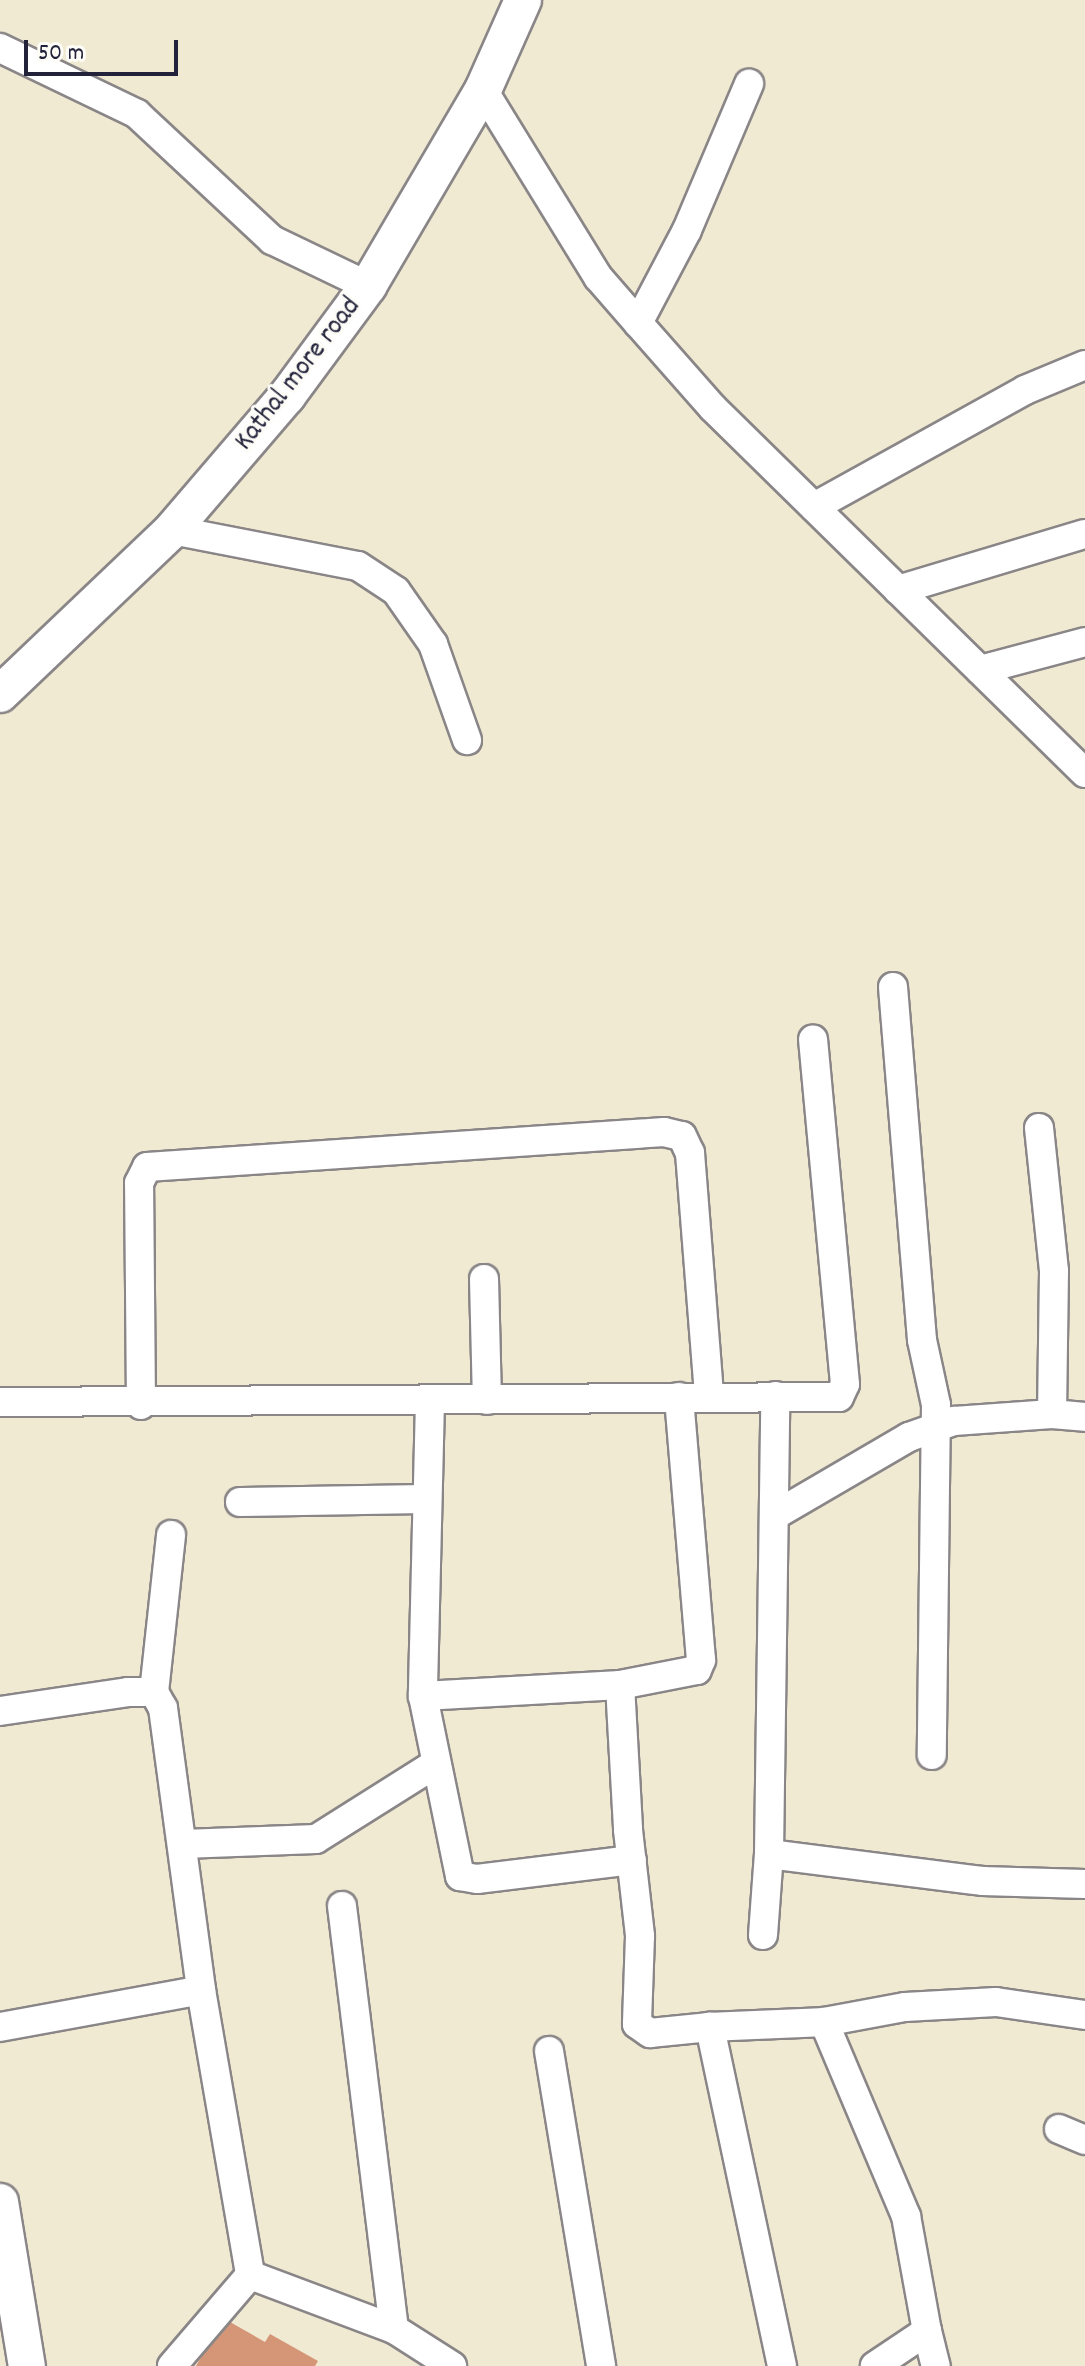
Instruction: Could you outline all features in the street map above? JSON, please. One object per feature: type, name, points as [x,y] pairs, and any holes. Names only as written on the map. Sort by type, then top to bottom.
[{"type":"main road","name":"Kathal more road","points":[[0,694],[172,530],[287,396],[368,286],[483,90],[523,0]]},
{"type":"main road","points":[[0,2202],[27,2366]]},
{"type":"street","points":[[0,48],[137,114],[272,240],[368,286]]},
{"type":"street","points":[[638,323],[687,230],[749,84]]},
{"type":"street","points":[[483,90],[598,277],[638,323],[814,507],[1085,773]]},
{"type":"street","points":[[814,507],[1011,398],[1085,365]]},
{"type":"street","points":[[172,530],[358,566],[396,591],[433,644],[467,740]]},
{"type":"street","points":[[898,590],[1085,534]]},
{"type":"street","points":[[980,670],[1085,642]]},
{"type":"street","points":[[893,987],[922,1340],[938,1427],[932,1755]]},
{"type":"street","points":[[0,1402],[141,1405],[839,1397],[845,1384],[813,1039]]},
{"type":"street","points":[[1039,1128],[1054,1271],[1052,1414]]},
{"type":"street","points":[[141,1405],[139,1183],[147,1167],[664,1132],[682,1136],[690,1153],[709,1397]]},
{"type":"street","points":[[484,1279],[487,1400]]},
{"type":"street","points":[[763,1935],[769,1854],[777,1514],[775,1396]]},
{"type":"street","points":[[423,1696],[620,1685],[697,1670],[701,1660],[679,1397]]},
{"type":"street","points":[[430,1401],[423,1696],[460,1876],[477,1879],[632,1860]]},
{"type":"street","points":[[777,1514],[842,1472],[938,1427],[1052,1414],[1085,1417]]},
{"type":"street","points":[[240,1502],[426,1499]]},
{"type":"street","points":[[171,1535],[154,1692],[163,1708],[201,1990],[250,2275]]},
{"type":"street","points":[[620,1685],[640,1936],[637,2024],[650,2033],[824,2022],[905,2007],[996,2002],[1085,2015]]},
{"type":"street","points":[[0,1711],[154,1692]]},
{"type":"street","points":[[183,1844],[316,1839],[435,1764]]},
{"type":"street","points":[[769,1854],[982,1881],[1085,1884]]},
{"type":"street","points":[[342,1906],[394,2329]]},
{"type":"street","points":[[0,2027],[201,1990]]},
{"type":"street","points":[[824,2022],[906,2216],[936,2366]]},
{"type":"street","points":[[710,2027],[782,2366]]},
{"type":"street","points":[[549,2051],[601,2366]]},
{"type":"street","points":[[250,2275],[394,2329],[452,2366]]},
{"type":"street","points":[[172,2366],[250,2275]]},
{"type":"street","points":[[875,2366],[927,2331]]},
{"type":"building","points":[[223,2318],[265,2342],[270,2334],[318,2361],[315,2366],[196,2366]]}]
